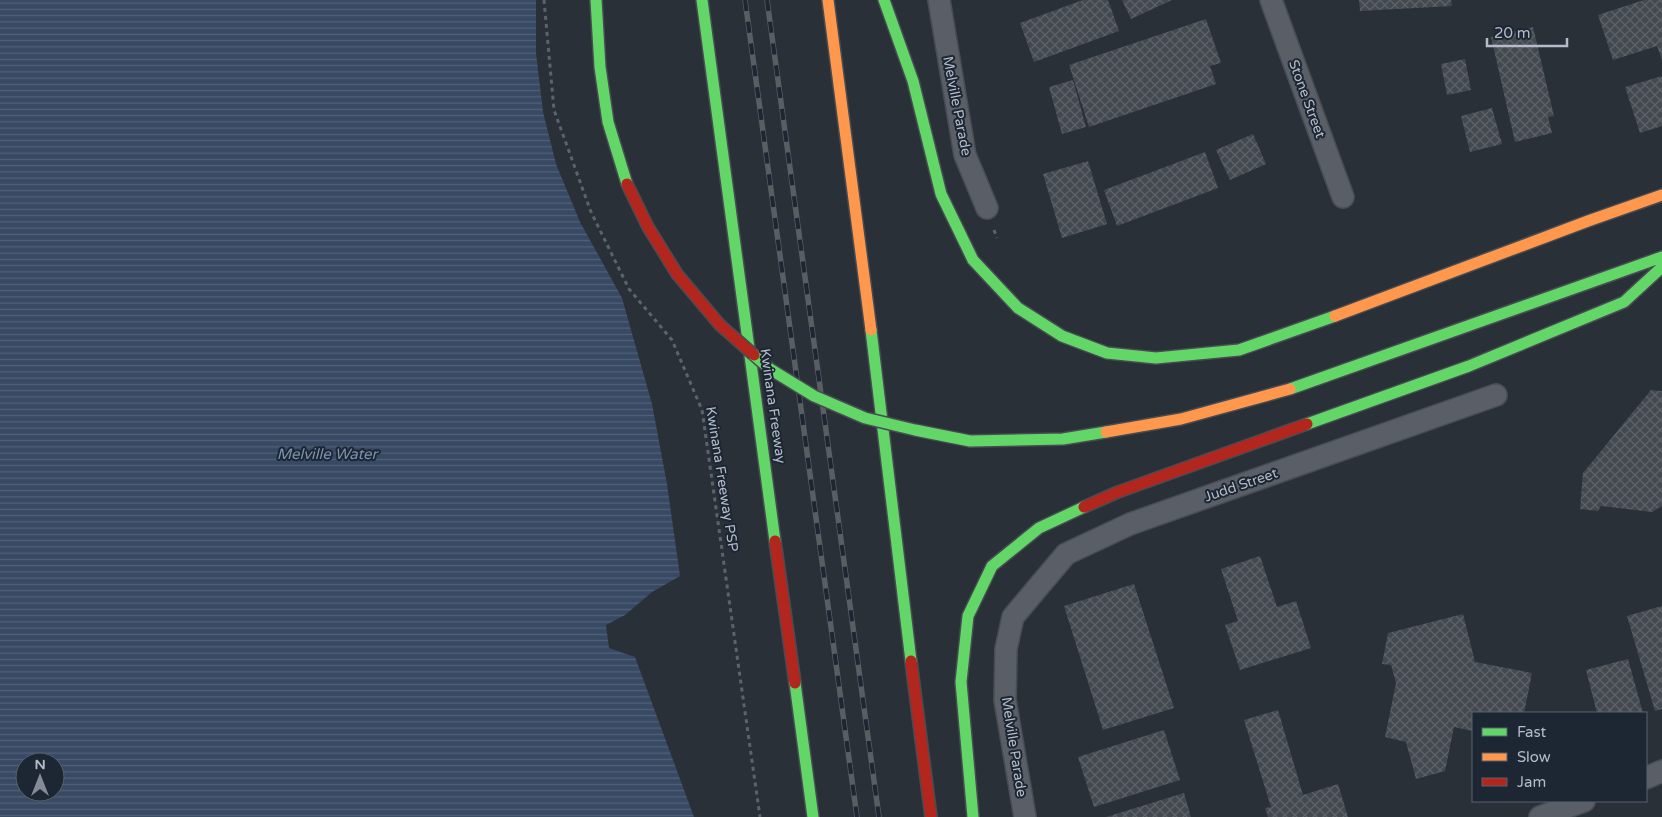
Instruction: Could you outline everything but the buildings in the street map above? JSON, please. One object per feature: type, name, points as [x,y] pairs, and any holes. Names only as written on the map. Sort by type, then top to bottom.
[{"type":"highway","points":[[596,0],[600,67],[608,122],[627,184],[648,227],[677,274],[720,325],[770,369],[814,396],[865,418],[970,441],[1062,439],[1181,419],[1290,389],[1662,257]]},
{"type":"highway","name":"Kwinana Freeway","points":[[702,0],[813,817]]},
{"type":"highway","points":[[828,0],[931,817]]},
{"type":"highway","points":[[884,0],[913,81],[941,194],[973,260],[1018,308],[1062,336],[1106,353],[1156,358],[1239,350],[1334,317],[1662,195]]},
{"type":"highway","points":[[973,817],[960,682],[968,616],[992,566],[1039,528],[1118,492],[1468,366],[1624,302],[1662,267]]},
{"type":"street","name":"Melville Parade","points":[[939,0],[965,155],[987,208]]},
{"type":"street","name":"Stone Street","points":[[1271,0],[1343,197]]},
{"type":"street","name":"Judd Street","points":[[1013,617],[1066,554],[1130,524],[1496,395]]},
{"type":"street","name":"Melville Parade","points":[[1013,617],[1006,649],[1005,700],[1025,817]]},
{"type":"street","points":[[1647,778],[1662,771]]},
{"type":"street","points":[[1540,817],[1581,802]]},
{"type":"path","name":"Kwinana Freeway PSP","points":[[544,0],[554,110],[591,212],[629,289],[672,340],[702,410],[760,817]]},
{"type":"water","name":"Melville Water","points":[[0,0],[536,0],[536,53],[543,112],[556,164],[580,222],[622,298],[652,404],[667,484],[680,576],[652,592],[625,615],[606,625],[609,648],[635,657],[694,817],[0,817]]},
{"type":"railway","points":[[745,0],[857,817]]},
{"type":"railway","points":[[767,0],[879,817]]},
{"type":"traffic: fast","points":[[596,0],[600,67],[608,122],[627,184]]},
{"type":"traffic: fast","points":[[702,0],[775,541]]},
{"type":"traffic: fast","points":[[884,0],[913,81],[941,194],[973,260],[1018,308],[1062,336],[1107,353],[1156,358],[1239,350],[1335,316]]},
{"type":"traffic: fast","points":[[1290,389],[1662,257]]},
{"type":"traffic: fast","points":[[1307,424],[1469,366],[1624,302],[1662,267]]},
{"type":"traffic: fast","points":[[871,330],[911,661]]},
{"type":"traffic: fast","points":[[754,355],[770,369],[814,396],[865,418],[915,430],[970,441],[1063,439],[1106,432]]},
{"type":"traffic: fast","points":[[973,817],[961,682],[968,616],[992,566],[1039,528],[1084,507]]},
{"type":"traffic: fast","points":[[795,683],[813,817]]},
{"type":"traffic: slow","points":[[828,0],[871,330]]},
{"type":"traffic: slow","points":[[1335,316],[1662,195]]},
{"type":"traffic: slow","points":[[1106,432],[1181,419],[1290,389]]},
{"type":"traffic: jam","points":[[627,184],[648,227],[677,274],[720,325],[754,355]]},
{"type":"traffic: jam","points":[[1084,507],[1118,492],[1307,424]]},
{"type":"traffic: jam","points":[[775,541],[795,683]]},
{"type":"traffic: jam","points":[[911,661],[931,817]]}]
